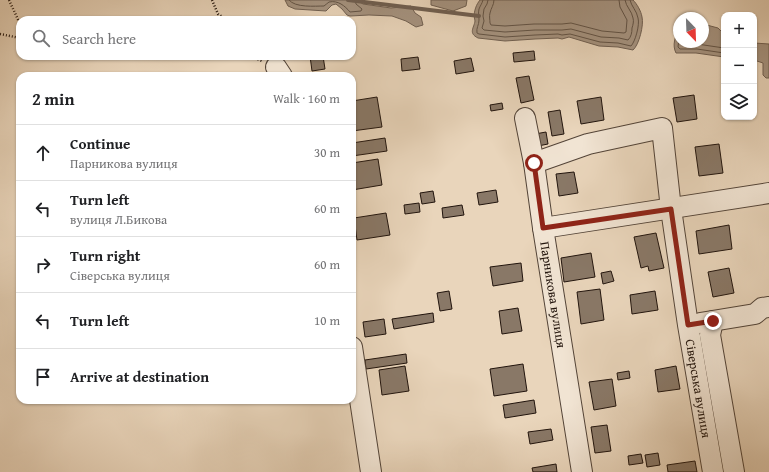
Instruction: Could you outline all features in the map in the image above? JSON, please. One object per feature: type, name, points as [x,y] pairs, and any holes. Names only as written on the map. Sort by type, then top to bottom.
[{"type":"street","name":"Парникова вулиця","points":[[525,118],[534,163],[582,472]]},
{"type":"street","name":"Сіверська вулиця","points":[[534,163],[588,144],[662,128],[671,209],[688,325],[713,472]]},
{"type":"street","points":[[543,228],[769,193]]},
{"type":"street","points":[[688,325],[755,314],[762,308],[769,307]]},
{"type":"street","points":[[713,321],[710,335],[734,472]]},
{"type":"street","points":[[356,373],[371,472]]},
{"type":"path","points":[[9,0],[16,16]]},
{"type":"path","points":[[212,0],[218,14],[221,16]]},
{"type":"path","points":[[0,34],[16,37]]},
{"type":"path","points":[[259,60],[279,72]]},
{"type":"water","points":[[285,0],[359,0],[363,4],[391,8],[411,6],[415,13],[421,17],[423,25],[416,27],[406,21],[392,16],[350,16],[336,4],[332,5],[326,11],[295,9],[288,6]]},
{"type":"water","points":[[431,0],[467,0],[466,6],[453,11],[431,5]]},
{"type":"water","points":[[480,0],[633,0],[639,8],[642,21],[642,30],[633,50],[618,47],[599,46],[569,37],[562,39],[505,41],[478,38],[473,34],[472,30],[475,21],[475,11]]},
{"type":"water","points":[[709,26],[718,28],[721,31],[721,57],[696,53],[676,53],[674,48],[709,48]]},
{"type":"water","points":[[757,43],[769,44],[769,78],[766,78],[763,75],[763,63],[757,61]]},
{"type":"building","points":[[534,51],[535,60],[514,62],[513,53]]},
{"type":"building","points":[[418,57],[420,69],[402,71],[401,59]]},
{"type":"building","points":[[471,58],[474,71],[456,74],[454,61]]},
{"type":"building","points":[[311,60],[324,60],[325,69],[312,71]]},
{"type":"building","points":[[529,76],[534,100],[521,103],[516,78]]},
{"type":"building","points":[[694,95],[697,119],[677,122],[673,98]]},
{"type":"building","points":[[377,97],[382,127],[356,130],[356,100]]},
{"type":"building","points":[[601,97],[604,120],[581,124],[577,101]]},
{"type":"building","points":[[502,103],[503,109],[491,111],[490,105]]},
{"type":"building","points":[[560,110],[564,134],[552,136],[548,112]]},
{"type":"building","points":[[546,132],[548,144],[538,146],[535,134]]},
{"type":"building","points":[[385,138],[387,151],[356,155],[356,142]]},
{"type":"building","points":[[719,144],[723,173],[699,176],[695,147]]},
{"type":"building","points":[[378,159],[382,185],[356,189],[356,162]]},
{"type":"building","points":[[574,172],[578,193],[559,196],[556,174]]},
{"type":"building","points":[[496,190],[498,202],[479,205],[477,193]]},
{"type":"building","points":[[433,191],[435,202],[422,204],[420,193]]},
{"type":"building","points":[[419,203],[420,212],[405,214],[404,205]]},
{"type":"building","points":[[462,205],[464,215],[443,218],[442,208]]},
{"type":"building","points":[[386,213],[390,235],[357,240],[356,218]]},
{"type":"building","points":[[729,225],[732,249],[699,254],[696,231]]},
{"type":"building","points":[[656,233],[664,268],[649,271],[648,266],[641,268],[634,237]]},
{"type":"building","points":[[591,253],[595,277],[564,282],[561,258]]},
{"type":"building","points":[[521,263],[523,281],[493,286],[490,267]]},
{"type":"building","points":[[729,268],[734,293],[713,297],[708,272]]},
{"type":"building","points":[[611,271],[614,281],[603,284],[601,273]]},
{"type":"building","points":[[600,289],[604,320],[581,324],[577,292]]},
{"type":"building","points":[[449,291],[452,309],[440,311],[437,293]]},
{"type":"building","points":[[655,291],[658,310],[632,314],[630,295]]},
{"type":"building","points":[[518,308],[522,331],[502,334],[499,311]]},
{"type":"building","points":[[433,313],[434,322],[394,329],[392,319]]},
{"type":"building","points":[[384,319],[386,334],[365,337],[363,322]]},
{"type":"building","points":[[406,354],[407,363],[366,369],[365,360]]},
{"type":"building","points":[[523,364],[527,391],[494,396],[490,369]]},
{"type":"building","points":[[405,366],[409,391],[382,395],[379,370]]},
{"type":"building","points":[[676,366],[680,389],[658,392],[655,370]]},
{"type":"building","points":[[629,371],[630,378],[618,380],[617,373]]},
{"type":"building","points":[[612,379],[616,406],[594,410],[589,382]]},
{"type":"building","points":[[534,400],[536,413],[505,418],[503,405]]},
{"type":"building","points":[[607,425],[611,451],[595,453],[591,427]]},
{"type":"building","points":[[551,429],[553,440],[530,444],[528,432]]},
{"type":"building","points":[[658,453],[660,465],[647,467],[645,455]]},
{"type":"building","points":[[641,454],[643,463],[629,465],[628,456]]},
{"type":"building","points":[[695,461],[697,472],[668,472],[667,465]]},
{"type":"building","points":[[556,464],[557,472],[533,472],[532,468]]},
{"type":"waterway","points":[[348,0],[479,16]]},
{"type":"route","points":[[534,163],[543,228],[671,209],[688,325],[713,321]]}]
